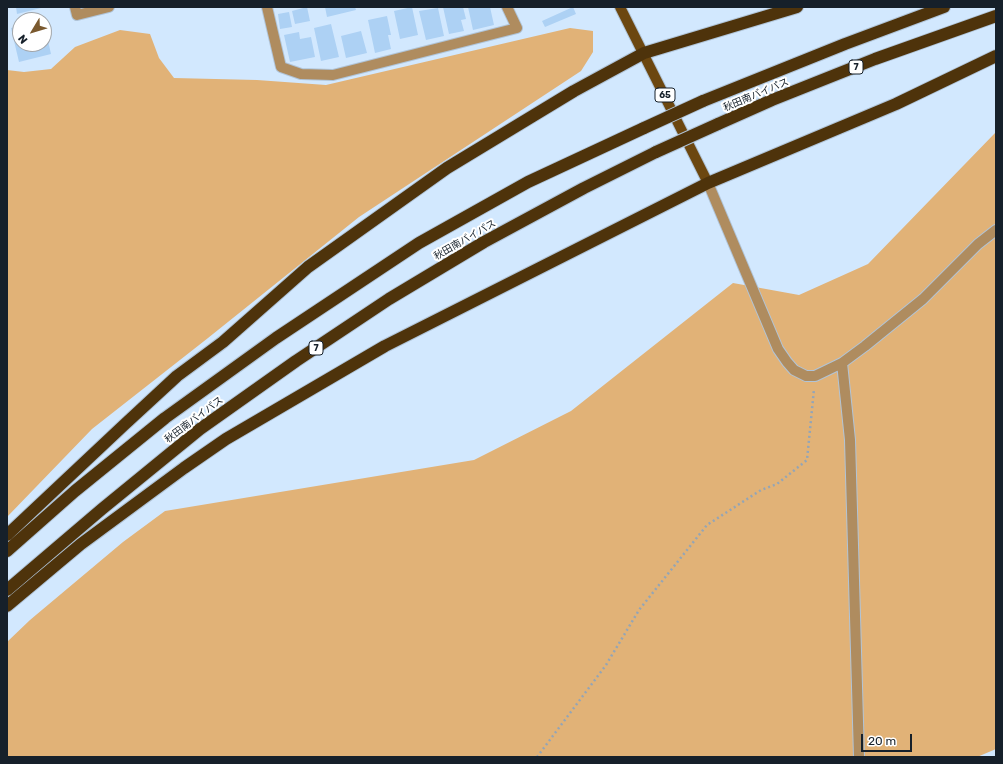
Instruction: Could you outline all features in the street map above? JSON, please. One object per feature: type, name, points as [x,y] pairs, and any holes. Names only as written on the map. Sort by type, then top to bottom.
[{"type":"highway","points":[[7,535],[177,376],[223,342],[308,267],[447,168],[574,91],[644,53],[797,7]]},
{"type":"highway","name":"秋田南バイパス","points":[[7,551],[75,491],[165,418],[276,338],[419,243],[528,182],[703,101],[845,44],[944,7]]},
{"type":"highway","name":"秋田南バイパス","points":[[7,590],[102,509],[200,429],[296,361],[390,299],[484,242],[584,188],[656,152],[772,100],[875,59],[996,16]]},
{"type":"highway","points":[[7,606],[81,544],[226,439],[385,346],[708,183],[896,104],[996,56]]},
{"type":"main road","name":"65","points":[[620,7],[708,183]]},
{"type":"street","points":[[76,7],[77,15],[109,7]]},
{"type":"street","points":[[267,7],[281,67],[301,74],[333,75],[517,28],[507,7]]},
{"type":"street","points":[[708,183],[778,348],[794,370],[806,376],[815,376],[842,363],[865,346],[924,299],[978,244],[996,230]]},
{"type":"street","points":[[842,363],[850,440],[859,757]]},
{"type":"path","points":[[537,757],[606,665],[639,610],[707,525],[761,490],[777,484],[807,460],[815,376]]},
{"type":"shaded area","points":[[570,28],[593,31],[593,52],[581,71],[359,217],[92,429],[7,517],[7,70],[24,72],[51,69],[75,47],[120,30],[150,34],[159,58],[174,78],[257,80],[326,85]]},
{"type":"shaded area","points":[[996,132],[996,749],[977,757],[7,757],[7,642],[30,620],[123,542],[165,511],[474,460],[571,411],[733,283],[799,295],[868,264]]},
{"type":"building","points":[[16,7],[41,7],[25,12],[17,12]]},
{"type":"building","points":[[307,7],[310,21],[295,24],[292,11]]},
{"type":"building","points":[[325,7],[355,7],[356,10],[327,17]]},
{"type":"building","points":[[412,7],[418,35],[400,39],[394,11]]},
{"type":"building","points":[[443,7],[463,7],[466,19],[461,20],[464,31],[449,34]]},
{"type":"building","points":[[468,7],[490,7],[494,25],[473,30]]},
{"type":"building","points":[[573,7],[576,14],[545,27],[542,21]]},
{"type":"building","points":[[438,8],[444,36],[426,40],[419,11]]},
{"type":"building","points":[[289,12],[292,27],[280,29],[278,14]]},
{"type":"building","points":[[387,16],[391,35],[388,35],[391,49],[375,53],[368,20]]},
{"type":"building","points":[[331,24],[339,57],[321,61],[314,28]]},
{"type":"building","points":[[361,31],[367,53],[346,58],[341,36]]},
{"type":"building","points":[[299,32],[300,39],[311,37],[315,57],[290,62],[284,35]]},
{"type":"building","points":[[17,52],[51,52],[51,54],[19,62]]}]
